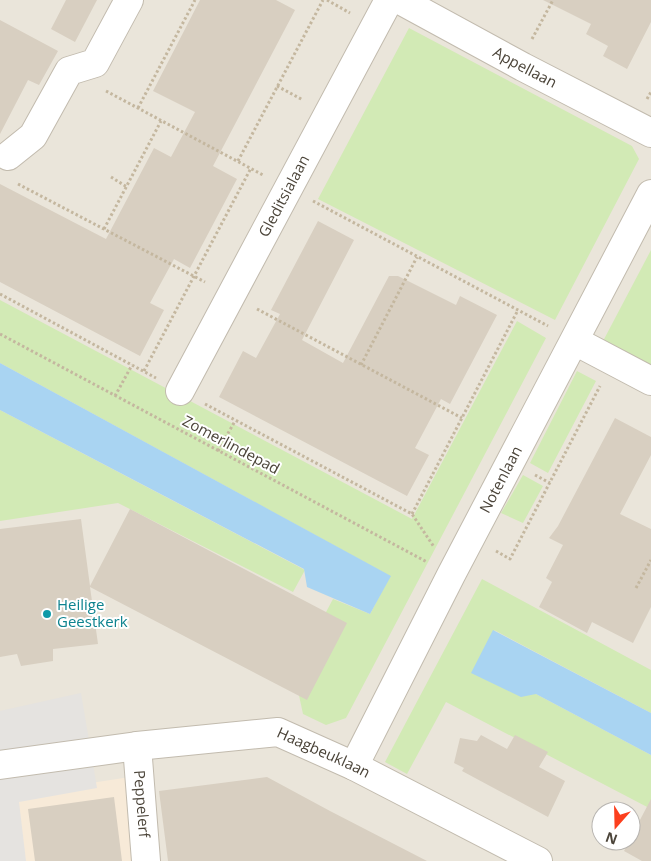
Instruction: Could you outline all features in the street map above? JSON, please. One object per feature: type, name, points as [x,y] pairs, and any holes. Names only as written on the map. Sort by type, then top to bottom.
[{"type":"street","points":[[8,156],[33,136],[69,71],[95,63],[129,0]]},
{"type":"street","name":"Gleditsialaan","points":[[180,391],[389,0]]},
{"type":"street","name":"Appellaan","points":[[400,0],[651,133]]},
{"type":"street","name":"Notenlaan","points":[[354,766],[651,194]]},
{"type":"street","points":[[575,341],[651,381]]},
{"type":"street","name":"Haagbeuklaan","points":[[0,765],[138,746],[278,732],[354,766],[538,861]]},
{"type":"street","name":"Peppelerf","points":[[138,746],[146,861]]},
{"type":"path","points":[[138,108],[194,0]]},
{"type":"path","points":[[238,161],[323,0]]},
{"type":"path","points":[[519,64],[553,0]]},
{"type":"path","points":[[69,71],[575,341]]},
{"type":"path","points":[[104,229],[161,121]]},
{"type":"path","points":[[144,372],[251,168]]},
{"type":"path","points":[[111,177],[127,187]]},
{"type":"path","points":[[361,365],[417,257]]},
{"type":"path","points":[[412,514],[518,310]]},
{"type":"path","name":"Zomerlindepad","points":[[0,334],[452,575]]},
{"type":"path","points":[[471,539],[510,559],[614,361]]},
{"type":"path","points":[[115,396],[132,365]]},
{"type":"path","points":[[218,451],[235,421]]},
{"type":"path","points":[[636,588],[651,560]]},
{"type":"shaded area","points":[[0,0],[651,0],[651,861],[0,861]]},
{"type":"shaded area","points":[[81,693],[97,788],[19,802],[26,861],[0,861],[0,711]]},
{"type":"shaded area","points":[[130,777],[139,861],[24,861],[13,795]]},
{"type":"green space","points":[[409,28],[632,146],[639,159],[555,320],[318,199]]},
{"type":"green space","points":[[651,250],[651,369],[602,343]]},
{"type":"green space","points":[[0,300],[412,519],[517,321],[546,338],[346,718],[326,725],[303,714],[294,672],[333,599],[370,614],[390,576],[0,363]]},
{"type":"green space","points":[[577,371],[596,381],[548,473],[530,463]]},
{"type":"green space","points":[[0,410],[305,570],[293,592],[118,503],[0,521]]},
{"type":"green space","points":[[523,475],[543,486],[523,523],[501,513]]},
{"type":"green space","points":[[482,579],[651,670],[651,713],[494,630],[536,694],[651,755],[651,809],[641,804],[641,801],[636,801],[446,702],[407,774],[385,762]]},
{"type":"water","points":[[0,363],[391,576],[370,614],[307,587],[304,569],[0,410]]},
{"type":"water","points":[[493,630],[651,713],[651,755],[536,694],[521,697],[471,673]]},
{"type":"building","points":[[66,0],[97,0],[75,42],[51,29]]},
{"type":"building","points":[[200,0],[276,0],[295,10],[213,166],[237,179],[190,268],[174,259],[150,303],[164,310],[140,356],[0,282],[0,184],[106,239],[154,148],[171,157],[195,112],[153,91]]},
{"type":"building","points":[[543,0],[651,0],[651,22],[627,69],[603,56],[608,46],[586,34],[591,24]]},
{"type":"building","points":[[0,20],[58,51],[39,85],[28,80],[0,134]]},
{"type":"building","points":[[318,221],[354,240],[302,340],[343,363],[389,276],[398,276],[456,305],[460,296],[497,315],[450,404],[441,399],[415,448],[429,455],[407,496],[219,397],[243,351],[256,358],[280,314],[271,310]]},
{"type":"building","points":[[615,418],[651,437],[651,455],[620,514],[651,529],[651,607],[633,643],[592,622],[587,633],[539,607],[552,582],[546,578],[563,545],[549,538],[558,526]]},
{"type":"building","points":[[130,509],[347,623],[307,700],[90,587],[98,644],[53,649],[53,661],[21,666],[17,654],[0,657],[0,529],[81,519],[90,586]]},
{"type":"building","points":[[481,735],[507,749],[515,735],[548,752],[539,767],[565,781],[548,817],[462,771],[464,768],[454,763],[460,738],[477,741]]},
{"type":"building","points":[[267,777],[427,861],[168,861],[159,791]]},
{"type":"building","points":[[114,797],[122,861],[35,861],[28,809]]},
{"type":"building","points":[[651,799],[651,861],[642,861],[624,851],[641,851],[641,818]]},
{"type":"place","name":"Heilige Geestkerk","points":[[47,614]]}]
